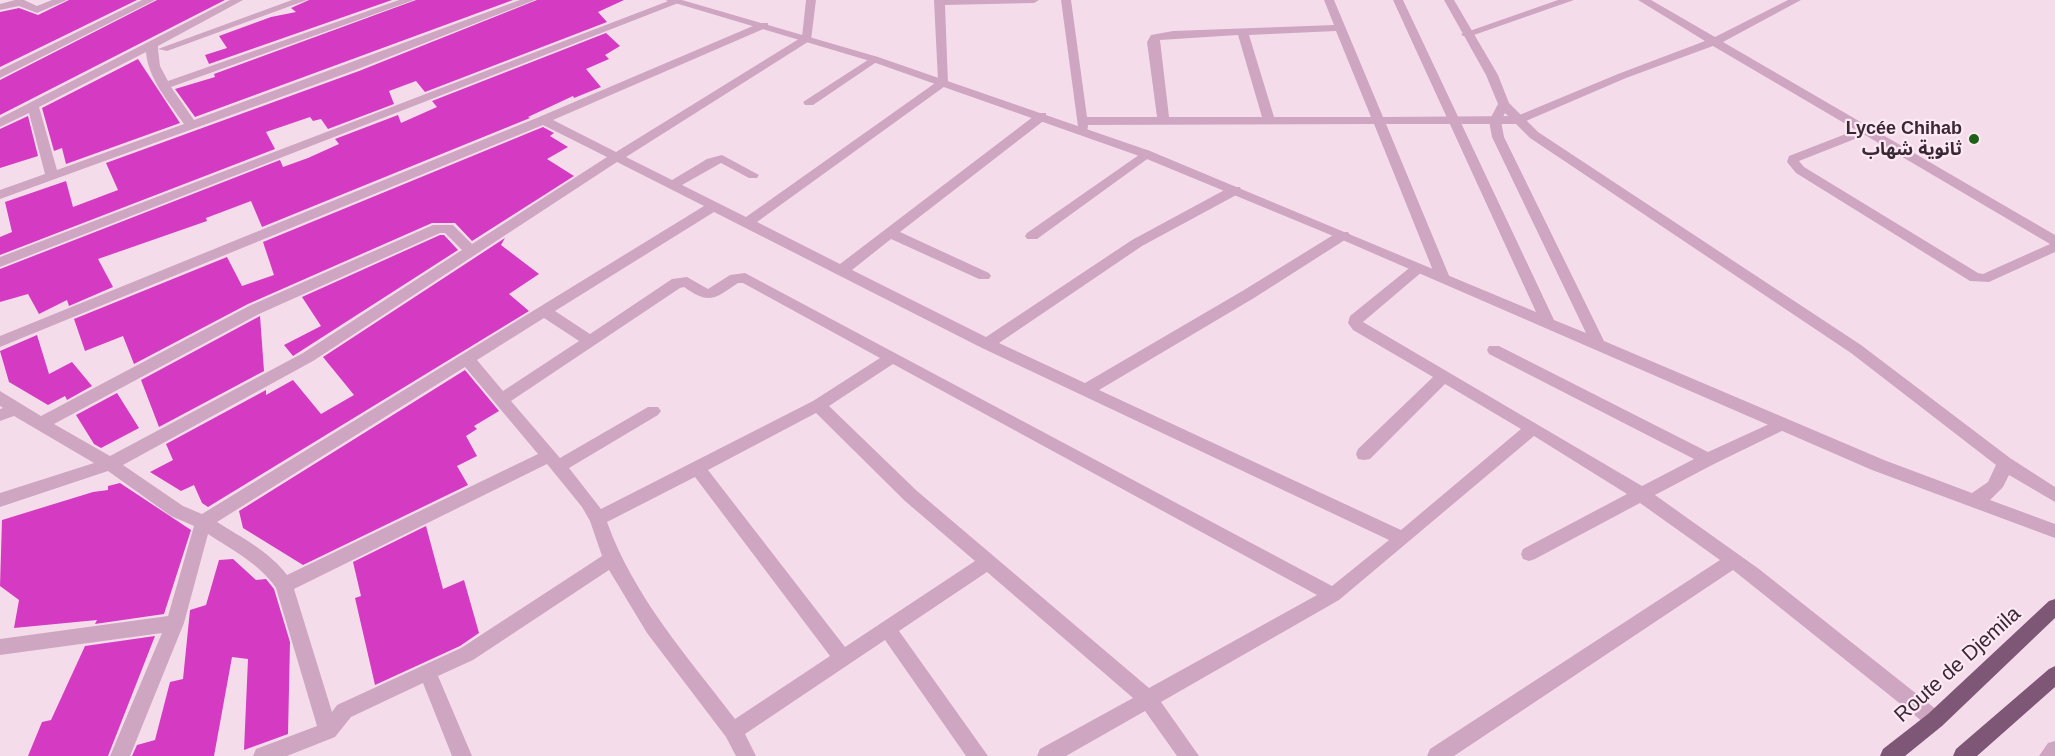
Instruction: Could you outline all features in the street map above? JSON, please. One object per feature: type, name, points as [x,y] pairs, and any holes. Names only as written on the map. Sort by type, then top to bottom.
[{"type":"main road","name":"Route de Djemila","points":[[1890,756],[1935,720],[2055,607]]},
{"type":"main road","points":[[1963,756],[2055,675]]},
{"type":"street","points":[[0,7],[20,2],[37,10],[62,0]]},
{"type":"street","points":[[0,75],[150,0]]},
{"type":"street","points":[[0,123],[151,50],[238,0]]},
{"type":"street","points":[[151,50],[302,0]]},
{"type":"street","points":[[164,86],[409,0]]},
{"type":"street","points":[[0,195],[530,0]]},
{"type":"street","points":[[807,38],[811,0]]},
{"type":"street","points":[[944,82],[939,1],[1034,0]]},
{"type":"street","points":[[1066,0],[1083,126]]},
{"type":"street","points":[[1329,0],[1443,278]]},
{"type":"street","points":[[1398,0],[1549,324]]},
{"type":"street","points":[[1449,0],[1492,75],[1504,104],[1534,135],[1856,349],[2004,463],[2055,495]]},
{"type":"street","points":[[1467,34],[1569,0]]},
{"type":"street","points":[[1643,0],[2055,241]]},
{"type":"street","points":[[0,262],[673,1],[698,4],[874,59],[1042,116],[1083,126],[1878,465],[2055,531]]},
{"type":"street","points":[[1083,126],[1164,122],[1519,120],[1622,76],[1716,41],[1786,2]]},
{"type":"street","points":[[0,342],[543,120],[764,25]]},
{"type":"street","points":[[1164,122],[1153,42],[1155,38],[1173,34],[1340,28]]},
{"type":"street","points":[[1243,32],[1270,122]]},
{"type":"street","points":[[0,500],[110,464],[308,357],[616,157],[807,38]]},
{"type":"street","points":[[151,50],[164,86],[192,126]]},
{"type":"street","points":[[809,102],[874,59]]},
{"type":"street","points":[[748,222],[944,82]]},
{"type":"street","points":[[1504,104],[1495,121],[1498,137],[1599,346]]},
{"type":"street","points":[[33,106],[52,176]]},
{"type":"street","points":[[842,270],[1042,116]]},
{"type":"street","points":[[543,120],[987,344],[1403,540]]},
{"type":"street","points":[[1867,130],[1793,159],[1793,162],[1800,170],[1975,278],[1984,279],[2055,247]]},
{"type":"street","points":[[1032,236],[1146,154]]},
{"type":"street","points":[[673,185],[711,162],[722,159],[753,175]]},
{"type":"street","points":[[987,344],[1137,243],[1235,190]]},
{"type":"street","points":[[120,756],[175,623],[203,522],[344,432],[468,360],[714,206]]},
{"type":"street","points":[[42,423],[254,310],[438,228],[448,228],[471,251]]},
{"type":"street","points":[[889,234],[984,276]]},
{"type":"street","points":[[1086,390],[1249,294],[1343,235]]},
{"type":"street","points":[[1418,268],[1357,316],[1355,322],[1641,494],[1732,561],[1935,720]]},
{"type":"street","points":[[501,400],[677,283],[687,282],[704,294],[711,294],[740,276],[1333,595]]},
{"type":"street","points":[[546,312],[590,341]]},
{"type":"street","points":[[1494,350],[1708,459]]},
{"type":"street","points":[[598,519],[818,405],[891,358]]},
{"type":"street","points":[[468,360],[588,502],[598,519],[612,559],[653,627],[733,731],[746,756]]},
{"type":"street","points":[[1364,454],[1443,377]]},
{"type":"street","points":[[0,397],[7,412],[42,423],[110,464],[177,511],[203,522],[257,557],[275,572],[284,585],[328,731]]},
{"type":"street","points":[[818,405],[911,496],[1148,699],[1189,756]]},
{"type":"street","points":[[284,585],[553,461],[653,411]]},
{"type":"street","points":[[1529,554],[1708,459],[1783,424]]},
{"type":"street","points":[[1047,756],[1333,595],[1403,540],[1533,428]]},
{"type":"street","points":[[1971,501],[1983,496],[1999,481],[2004,463]]},
{"type":"street","points":[[698,468],[843,659]]},
{"type":"street","points":[[263,756],[328,731],[344,711],[467,654],[612,559]]},
{"type":"street","points":[[1437,756],[1732,561]]},
{"type":"street","points":[[733,731],[988,562]]},
{"type":"street","points":[[0,647],[175,623]]},
{"type":"street","points":[[887,629],[978,756]]},
{"type":"street","points":[[428,673],[462,756]]},
{"type":"street","points":[[2049,756],[2055,750]]},
{"type":"building","points":[[69,0],[137,0],[0,67],[0,12],[19,8],[38,15]]},
{"type":"building","points":[[157,0],[225,0],[0,115],[0,80]]},
{"type":"building","points":[[309,0],[392,0],[209,64],[205,55],[227,48],[219,36],[271,17],[296,12],[291,8]]},
{"type":"building","points":[[416,0],[513,0],[195,117],[175,89],[215,77],[214,74]]},
{"type":"building","points":[[537,0],[624,0],[598,12],[607,22],[425,92],[416,81],[389,91],[394,104],[328,129],[321,119],[313,121],[310,117],[266,132],[275,149],[0,255],[0,237],[12,232],[5,202],[66,181],[73,207],[118,190],[106,163],[359,71]]},
{"type":"building","points":[[606,33],[620,46],[605,55],[609,59],[586,69],[601,87],[574,98],[573,96],[528,117],[530,118],[262,227],[251,201],[206,218],[207,221],[98,259],[113,287],[69,306],[67,300],[39,314],[28,294],[0,302],[0,269],[280,160],[283,167],[308,158],[339,144],[335,139],[398,115],[401,123],[437,107],[432,101]]},
{"type":"building","points":[[138,59],[180,123],[66,164],[62,148],[54,151],[42,108]]},
{"type":"building","points":[[28,116],[38,156],[0,168],[0,129]]},
{"type":"building","points":[[543,127],[554,133],[550,136],[568,147],[547,159],[574,176],[472,241],[455,223],[432,223],[248,304],[134,364],[123,336],[85,351],[74,319],[227,257],[242,286],[274,275],[263,242]]},
{"type":"building","points":[[444,235],[458,250],[293,356],[284,345],[321,326],[302,297]]},
{"type":"building","points":[[505,238],[501,245],[539,274],[509,294],[529,311],[208,507],[202,503],[194,485],[181,491],[150,472],[173,460],[166,444],[266,390],[266,395],[293,380],[321,414],[354,395],[323,357]]},
{"type":"building","points":[[260,316],[264,371],[159,427],[141,380]]},
{"type":"building","points":[[37,335],[49,374],[72,362],[92,386],[67,400],[65,396],[48,405],[9,382],[0,351]]},
{"type":"building","points":[[465,370],[499,411],[474,426],[477,429],[466,436],[477,456],[457,466],[468,485],[303,565],[243,528],[239,511]]},
{"type":"building","points":[[117,393],[139,428],[101,448],[94,444],[76,415]]},
{"type":"building","points":[[120,483],[191,530],[164,614],[95,624],[97,620],[14,628],[19,600],[0,586],[2,520],[93,492],[108,490],[108,486]]},
{"type":"building","points":[[426,526],[443,589],[464,580],[479,633],[460,646],[375,685],[355,598],[361,596],[353,562]]},
{"type":"building","points":[[233,559],[256,580],[266,579],[274,589],[290,642],[288,734],[244,750],[248,659],[232,657],[214,756],[132,756],[137,745],[155,740],[170,682],[183,679],[190,610],[206,605],[219,560]]},
{"type":"building","points":[[155,636],[108,756],[28,756],[42,722],[51,720],[85,646]]},
{"type":"place","name":"Lycée Chihab ثانوية شهاب","points":[[1974,139]]}]
